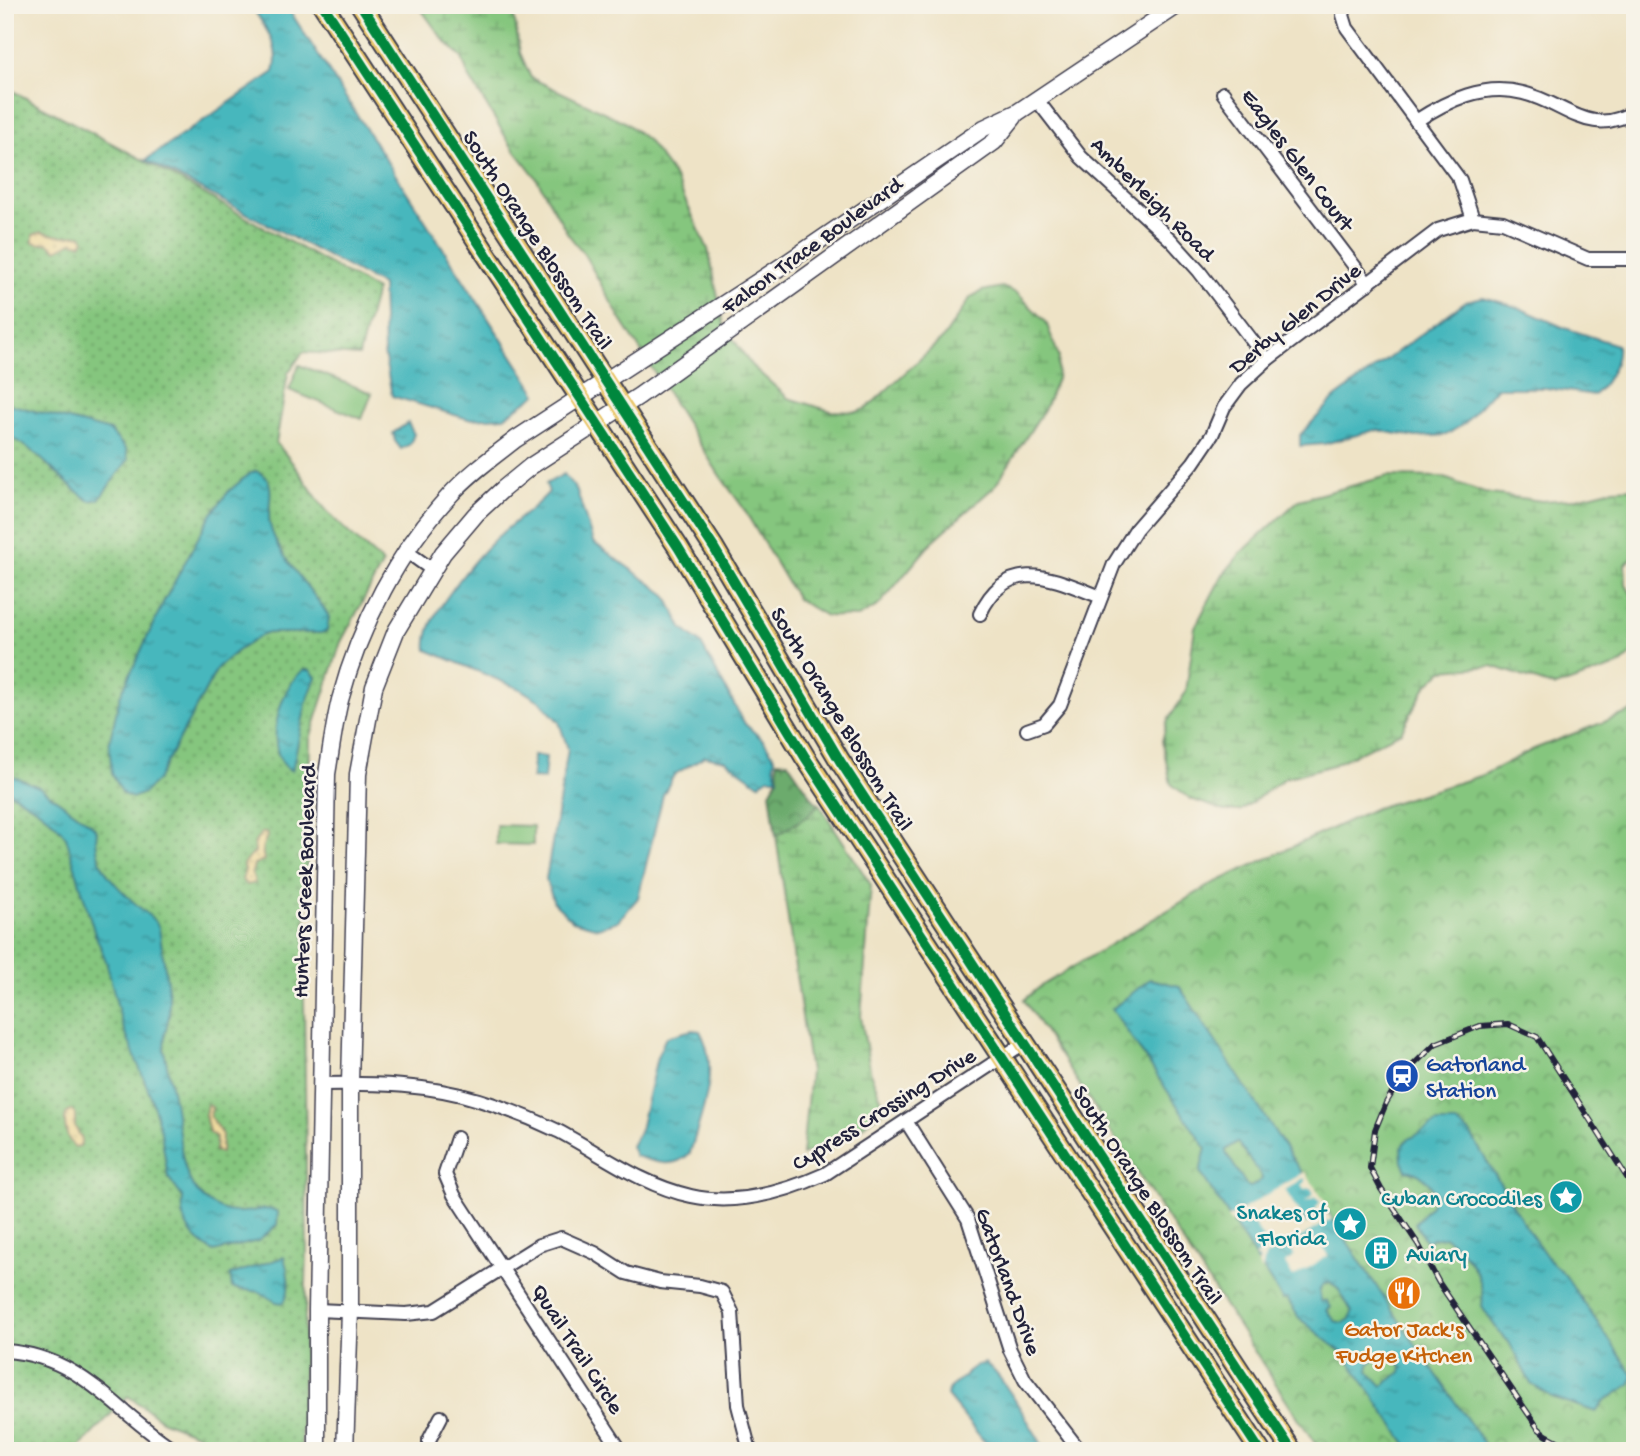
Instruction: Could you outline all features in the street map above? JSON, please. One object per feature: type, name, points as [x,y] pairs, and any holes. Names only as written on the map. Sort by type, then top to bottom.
[{"type":"main road","name":"South Orange Blossom Trail","points":[[323,5],[678,547],[805,757],[1260,1451]]},
{"type":"main road","name":"South Orange Blossom Trail","points":[[360,5],[623,406],[759,621],[840,761],[1292,1451]]},
{"type":"street","name":"Falcon Trace Boulevard","points":[[606,380],[782,266],[984,128],[1037,100],[1178,5]]},
{"type":"street","points":[[1346,5],[1343,15],[1347,28],[1460,180],[1473,219]]},
{"type":"street","points":[[1416,121],[1441,105],[1465,95],[1492,90],[1521,92],[1547,100],[1588,121],[1610,122],[1635,111]]},
{"type":"street","name":"Eagles Glen Court","points":[[1223,93],[1368,284]]},
{"type":"street","name":"Amberleigh Road","points":[[1037,100],[1078,160],[1171,240],[1199,271],[1267,360]]},
{"type":"street","name":"Falcon Trace Boulevard","points":[[623,406],[993,142],[1018,112]]},
{"type":"street","name":"Derby Glen Drive","points":[[1027,730],[1044,724],[1060,705],[1114,564],[1136,529],[1193,463],[1212,435],[1224,407],[1241,384],[1267,360],[1438,230],[1473,219],[1503,222],[1588,259],[1635,259]]},
{"type":"street","name":"Hunters Creek Boulevard","points":[[317,1451],[320,1083],[327,774],[339,702],[354,652],[377,602],[406,551],[451,493],[482,465],[606,380]]},
{"type":"street","points":[[345,1451],[350,1311],[350,1083],[358,774],[374,687],[396,631],[432,569],[476,514],[531,466],[623,406]]},
{"type":"street","points":[[406,551],[432,569]]},
{"type":"street","points":[[980,614],[988,597],[1021,576],[1034,574],[1101,597]]},
{"type":"street","name":"Cypress Crossing Drive","points":[[320,1083],[430,1088],[478,1100],[559,1132],[630,1174],[691,1196],[716,1199],[793,1189],[825,1174],[1024,1043]]},
{"type":"street","name":"Gatorland Drive","points":[[906,1121],[968,1219],[1010,1350],[1020,1370],[1080,1451]]},
{"type":"street","points":[[457,1138],[445,1174],[454,1195],[502,1269]]},
{"type":"street","name":"Quail Trail Circle","points":[[317,1310],[406,1314],[434,1311],[539,1245],[561,1238],[595,1253],[626,1273],[660,1282],[700,1286],[722,1292],[732,1312],[738,1405],[750,1451]]},
{"type":"street","name":"Quail Trail Circle","points":[[502,1269],[621,1451]]},
{"type":"street","points":[[5,1351],[22,1352],[61,1364],[102,1390],[160,1441],[177,1451]]},
{"type":"street","points":[[1220,1389],[1242,1375]]},
{"type":"street","points":[[429,1451],[429,1440],[441,1417]]},
{"type":"green space","points":[[418,5],[512,5],[520,53],[531,78],[625,122],[647,140],[674,176],[708,249],[724,325],[751,365],[788,398],[831,411],[857,412],[867,408],[944,337],[971,297],[982,291],[1002,287],[1017,293],[1046,322],[1059,357],[1057,379],[1045,408],[995,486],[932,542],[879,605],[858,617],[826,616],[797,599],[742,506],[720,476],[620,318],[535,176],[510,144],[468,75],[462,58],[442,38]]},
{"type":"green space","points":[[5,87],[143,160],[376,290],[359,356],[303,352],[288,373],[276,443],[326,510],[383,563],[341,642],[310,739],[304,1000],[307,1251],[301,1449],[295,1451],[237,1450],[163,1421],[128,1396],[76,1451],[5,1451]]},
{"type":"green space","points":[[299,365],[372,393],[362,419],[289,390]]},
{"type":"green space","points":[[1388,476],[1442,477],[1484,493],[1542,501],[1573,499],[1613,489],[1635,488],[1635,556],[1625,564],[1626,584],[1635,601],[1635,651],[1620,665],[1555,687],[1492,666],[1443,670],[1426,686],[1401,732],[1333,765],[1285,778],[1240,811],[1225,811],[1191,799],[1171,784],[1162,741],[1167,722],[1186,692],[1195,627],[1222,576],[1241,553],[1299,500]]},
{"type":"green space","points":[[1635,710],[1635,1451],[1320,1451],[1024,1000],[1041,986],[1212,884],[1376,808],[1483,775],[1534,749]]},
{"type":"green space","points":[[777,761],[788,762],[819,804],[809,815],[776,836],[770,792],[778,778]]},
{"type":"green space","points":[[819,804],[871,885],[861,1017],[871,1075],[886,1110],[817,1158],[812,1151],[802,1155],[810,1072],[776,836],[809,815]]},
{"type":"green space","points":[[496,825],[533,826],[533,845],[496,844]]},
{"type":"sand","points":[[41,232],[61,236],[79,235],[84,240],[81,244],[72,242],[57,250],[48,243],[33,242],[33,235]]},
{"type":"sand","points":[[261,833],[266,833],[267,836],[262,849],[264,860],[254,864],[252,873],[255,883],[247,885],[242,880],[245,870],[243,864],[255,852],[254,844]]},
{"type":"sand","points":[[207,1105],[212,1107],[210,1116],[222,1135],[221,1153],[215,1151],[216,1137],[209,1132],[205,1115]]},
{"type":"sand","points":[[71,1110],[75,1114],[75,1127],[82,1139],[80,1146],[75,1147],[65,1127],[66,1114]]},
{"type":"water","points":[[251,5],[286,5],[537,394],[504,417],[468,419],[392,396],[384,353],[382,285],[146,160],[274,72],[274,45]]},
{"type":"water","points":[[1483,297],[1617,345],[1616,359],[1608,379],[1594,395],[1546,388],[1496,388],[1465,423],[1446,435],[1416,437],[1375,430],[1324,444],[1300,446],[1300,435],[1335,398],[1466,301]]},
{"type":"water","points":[[5,403],[110,431],[126,449],[128,460],[99,499],[90,501],[28,448],[5,435]]},
{"type":"water","points":[[408,423],[414,434],[410,444],[401,449],[393,433]]},
{"type":"water","points":[[256,471],[264,475],[270,487],[269,518],[273,535],[329,617],[327,631],[265,633],[218,667],[157,780],[144,793],[132,798],[123,794],[112,774],[109,744],[120,696],[163,603],[210,516],[229,491]]},
{"type":"water","points":[[564,474],[577,491],[593,542],[666,595],[682,628],[701,644],[745,724],[763,740],[775,758],[778,778],[768,778],[759,784],[725,760],[705,756],[674,775],[663,795],[638,898],[618,921],[598,928],[573,921],[554,903],[546,879],[568,749],[559,722],[541,702],[520,689],[427,650],[429,630],[434,617],[465,572],[495,539],[549,492],[546,484]]},
{"type":"water","points":[[304,670],[310,670],[316,677],[306,704],[292,771],[283,763],[277,751],[277,720],[287,690]]},
{"type":"water","points":[[533,755],[546,757],[544,779],[532,778]]},
{"type":"water","points":[[5,773],[39,787],[91,824],[97,831],[96,845],[105,871],[159,928],[169,995],[164,1050],[187,1172],[200,1195],[227,1211],[268,1209],[278,1212],[277,1225],[258,1241],[214,1252],[199,1242],[189,1230],[183,1216],[183,1198],[168,1177],[161,1132],[151,1097],[122,1024],[106,961],[94,931],[66,837],[46,816],[5,790]]},
{"type":"water","points":[[1150,979],[1179,986],[1398,1319],[1489,1451],[1411,1451],[1345,1355],[1299,1318],[1287,1299],[1283,1300],[1200,1172],[1206,1148],[1112,1009]],"holes":[[[1237,1142],[1261,1175],[1262,1179],[1251,1187],[1247,1186],[1226,1153],[1226,1150]],[[1330,1282],[1339,1290],[1352,1312],[1350,1319],[1343,1323],[1335,1321],[1327,1310],[1331,1307],[1326,1300],[1322,1302],[1320,1299],[1319,1292],[1323,1285]],[[1386,1353],[1392,1354],[1402,1368],[1401,1372],[1382,1386],[1368,1371],[1369,1364]]]},
{"type":"water","points":[[692,1030],[700,1031],[706,1046],[709,1076],[704,1108],[690,1153],[671,1163],[635,1156],[631,1146],[640,1130],[657,1057],[666,1037]]},
{"type":"water","points":[[1437,1123],[1456,1123],[1470,1133],[1528,1230],[1550,1261],[1565,1275],[1633,1375],[1631,1384],[1605,1401],[1596,1412],[1552,1397],[1531,1384],[1509,1342],[1482,1307],[1481,1286],[1474,1267],[1445,1237],[1426,1242],[1415,1223],[1431,1205],[1435,1194],[1424,1178],[1406,1170],[1402,1162],[1401,1147],[1406,1141]]},
{"type":"water","points":[[284,1257],[288,1287],[283,1303],[276,1302],[260,1292],[232,1288],[230,1275]]},
{"type":"water","points":[[984,1363],[999,1377],[1046,1451],[992,1451],[947,1396],[948,1390],[975,1366]]},
{"type":"pier","points":[[1305,1172],[1329,1208],[1326,1211],[1332,1219],[1299,1238],[1307,1250],[1320,1242],[1328,1256],[1293,1277],[1285,1263],[1295,1256],[1287,1244],[1265,1257],[1262,1271],[1258,1265],[1260,1259],[1255,1257],[1269,1247],[1247,1214],[1231,1223],[1228,1218]],"holes":[[[1304,1178],[1306,1181],[1301,1185],[1304,1189],[1311,1188],[1314,1194],[1304,1202],[1316,1197],[1320,1202],[1315,1210],[1319,1217],[1306,1224],[1285,1190]]]},
{"type":"railway","points":[[1576,1451],[1538,1428],[1439,1283],[1370,1168],[1375,1130],[1386,1103],[1402,1076],[1435,1044],[1480,1026],[1508,1024],[1537,1037],[1635,1190]]},
{"type":"cycle path","points":[[323,5],[678,547],[805,757],[1260,1451]]},
{"type":"cycle path","points":[[361,5],[714,548],[840,761],[1292,1451]]},
{"type":"place","name":"Gatorland Station","points":[[1402,1076]]},
{"type":"place","name":"Cuban Crocodiles","points":[[1566,1197]]},
{"type":"place","name":"Snakes of Florida","points":[[1350,1224]]},
{"type":"place","name":"Aviary","points":[[1381,1253]]},
{"type":"place","name":"Gator Jack's Fudge Kitchen","points":[[1404,1293]]}]
